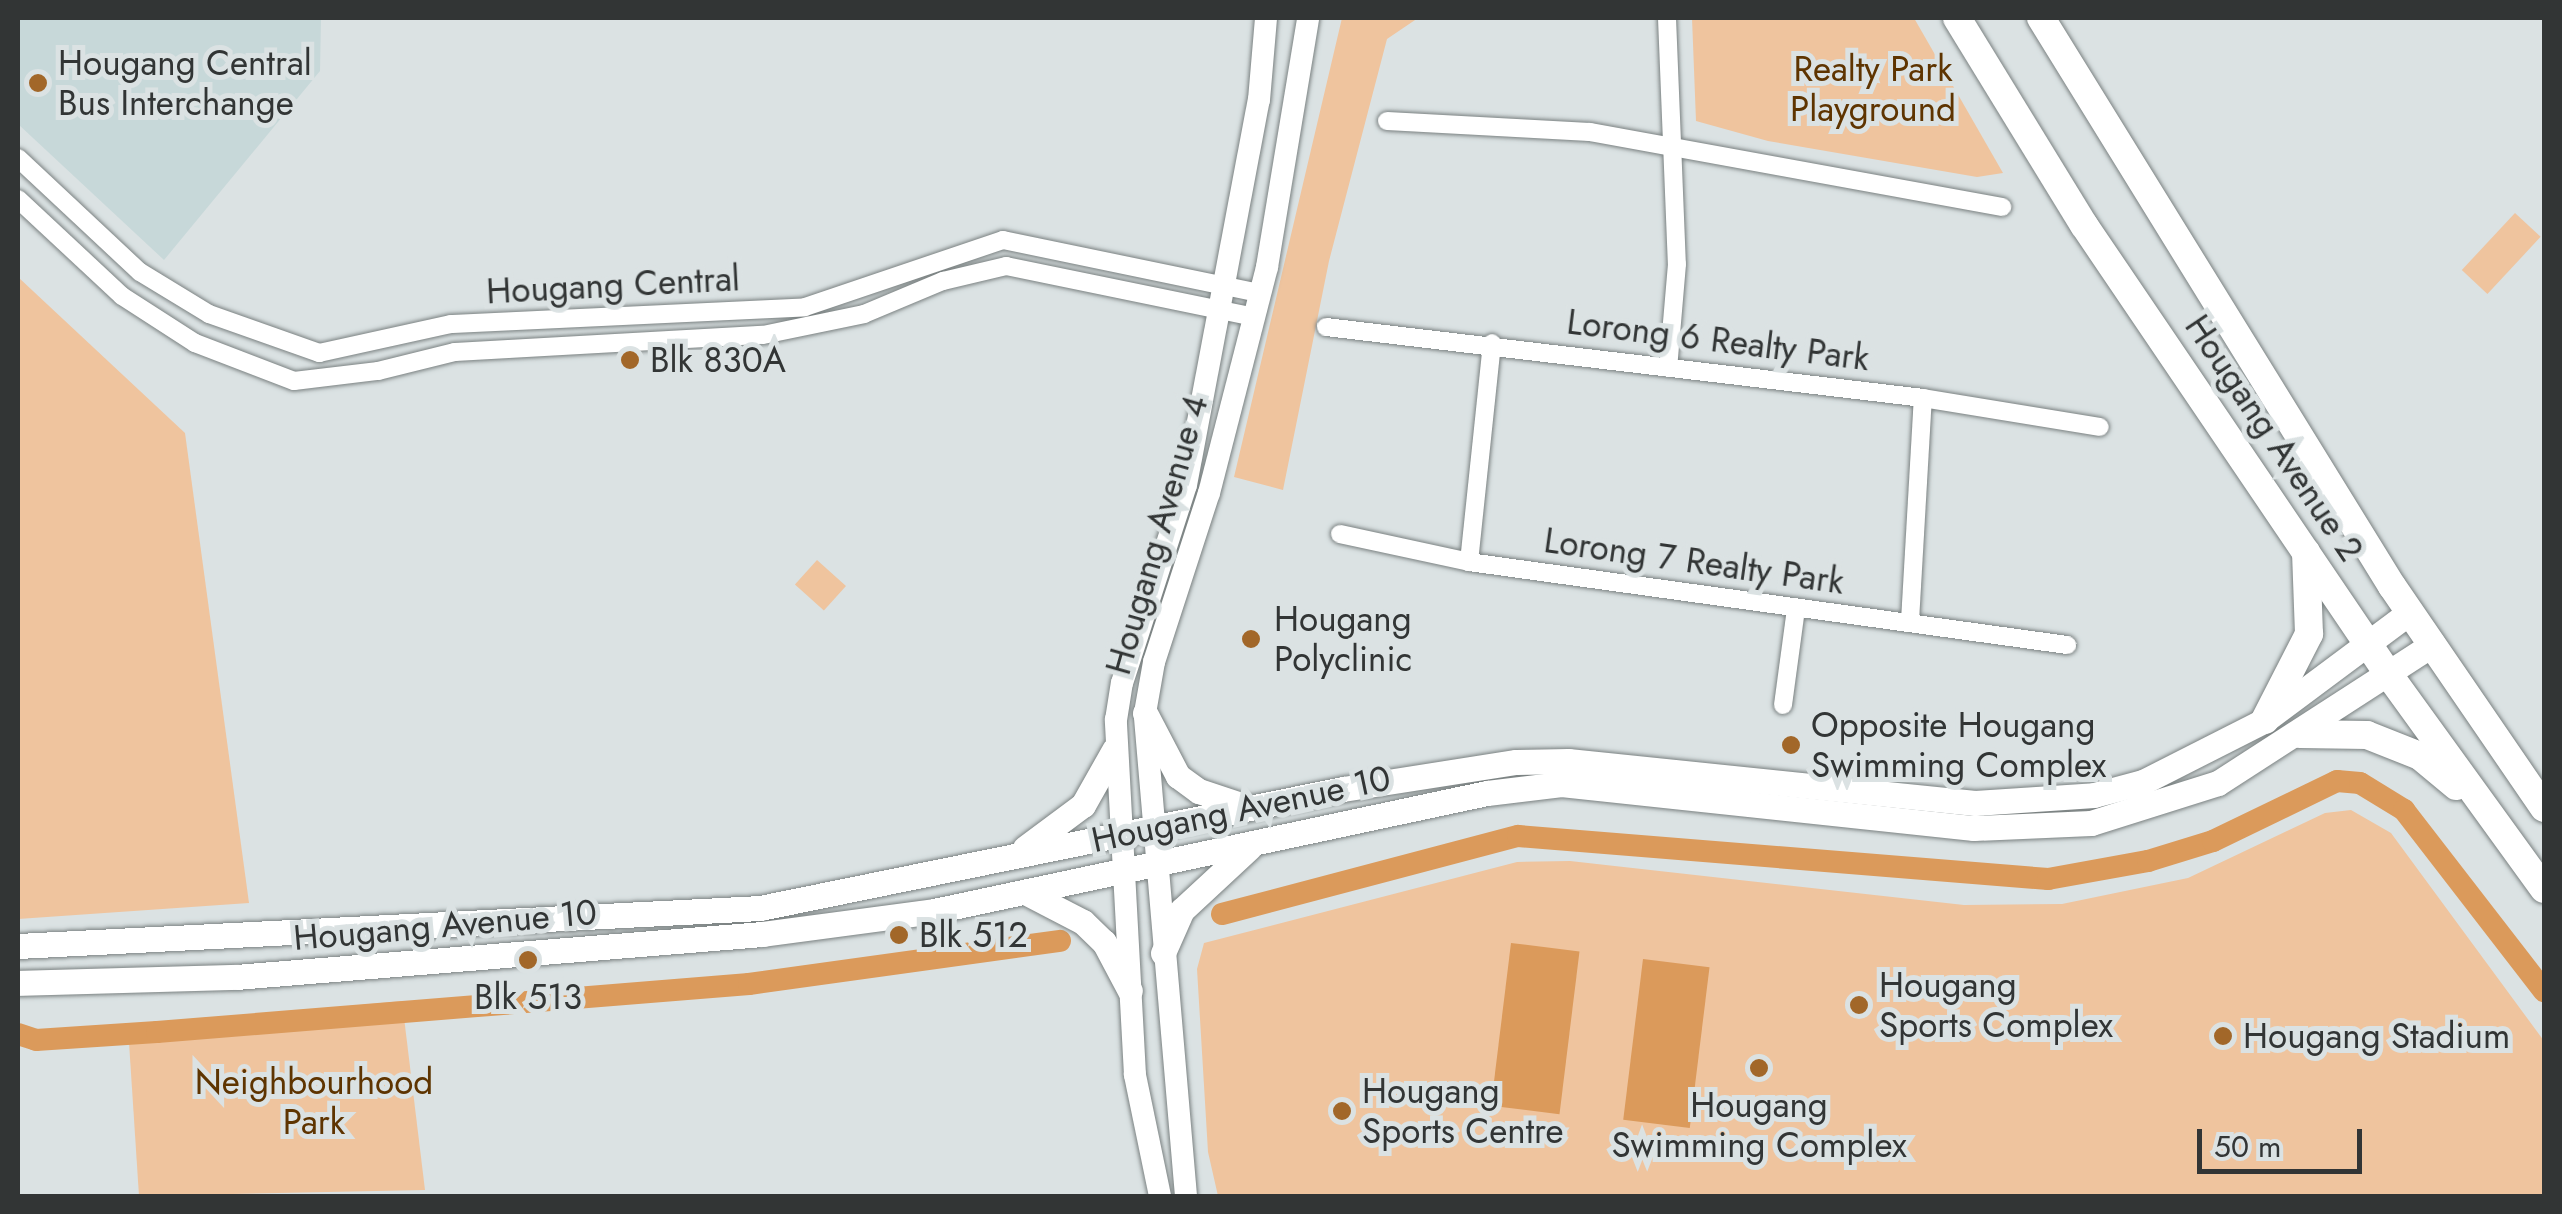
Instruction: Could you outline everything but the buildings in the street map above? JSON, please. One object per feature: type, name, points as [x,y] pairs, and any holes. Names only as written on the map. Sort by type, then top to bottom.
[{"type":"highway","name":"Hougang Avenue 2","points":[[1958,18],[2084,225],[2389,675],[2544,889]]},
{"type":"highway","name":"Hougang Avenue 2","points":[[2041,18],[2410,612],[2544,808]]},
{"type":"highway","points":[[2265,720],[2309,634],[2305,550]]},
{"type":"highway","points":[[2300,734],[2367,735],[2402,749],[2484,809]]},
{"type":"main road","name":"Hougang Avenue 10","points":[[18,946],[760,908],[891,886],[1013,856],[1250,808],[1516,762],[1568,761],[1894,796],[2028,803],[2143,782],[2265,720],[2410,612]]},
{"type":"main road","name":"Hougang Avenue 10","points":[[18,984],[236,978],[762,934],[934,911],[1486,793],[1560,784],[1974,828],[2091,823],[2218,783],[2300,734],[2434,644]]},
{"type":"main road","points":[[1145,713],[1178,776],[1214,798],[1250,808]]},
{"type":"main road","points":[[1013,856],[1075,813],[1114,750]]},
{"type":"main road","points":[[1163,953],[1192,898],[1257,842]]},
{"type":"main road","points":[[1023,892],[1083,922],[1104,942],[1130,990]]},
{"type":"street","name":"Hougang Avenue 4","points":[[1160,1196],[1141,1128],[1114,750],[1122,682],[1186,485],[1259,100],[1266,18]]},
{"type":"street","name":"Hougang Avenue 4","points":[[1186,1196],[1151,828],[1145,713],[1154,662],[1209,492],[1260,293],[1297,115],[1308,18]]},
{"type":"street","points":[[1667,18],[1677,264],[1668,368]]},
{"type":"street","points":[[1387,121],[1590,132],[2002,207]]},
{"type":"street","name":"Hougang Central","points":[[18,158],[140,272],[209,314],[319,353],[451,324],[805,308],[1003,240],[1260,293]]},
{"type":"street","name":"Hougang Central","points":[[18,199],[122,296],[195,343],[294,382],[378,371],[455,352],[763,335],[864,314],[944,281],[1006,266],[1254,317]]},
{"type":"street","name":"Lorong 6 Realty Park","points":[[1326,327],[1492,342],[1668,368],[1923,398],[2100,428]]},
{"type":"street","points":[[1469,562],[1492,342]]},
{"type":"street","points":[[1910,621],[1923,398]]},
{"type":"street","name":"Lorong 7 Realty Park","points":[[1340,534],[1469,562],[2067,644]]},
{"type":"street","points":[[1783,705],[1796,609]]},
{"type":"shaded area","points":[[18,18],[321,18],[320,71],[164,260],[18,124]]},
{"type":"shaded area","points":[[1511,943],[1579,951],[1559,1114],[1491,1106]]},
{"type":"shaded area","points":[[1643,959],[1710,967],[1690,1128],[1623,1120]]},
{"type":"green space","points":[[1342,18],[1418,18],[1387,39],[1329,261],[1283,490],[1234,477]]},
{"type":"green space","name":"Realty Park Playground","points":[[1692,18],[1914,18],[2003,173],[1977,177],[1768,141],[1696,121]]},
{"type":"green space","points":[[2515,213],[2541,237],[2487,294],[2462,270]]},
{"type":"green space","points":[[18,277],[185,433],[249,903],[18,919]]},
{"type":"green space","points":[[817,560],[846,586],[824,611],[795,585]]},
{"type":"green space","name":"Hougang Sports Complex","points":[[2351,810],[2391,833],[2544,1041],[2544,1196],[1218,1196],[1208,1152],[1197,969],[1204,943],[1517,862],[1570,861],[1964,905],[2062,904],[2188,878],[2325,813]]},
{"type":"green space","name":"Neighbourhood Park","points":[[402,1001],[425,1190],[139,1196],[128,1027]]},
{"type":"waterway","points":[[1222,914],[1518,836],[2048,879],[2148,861],[2213,841],[2337,781],[2360,783],[2404,810],[2544,991]]},
{"type":"waterway","points":[[18,1034],[36,1040],[157,1032],[749,984],[1060,941]]},
{"type":"place","name":"Hougang Central Bus Interchange","points":[[38,83]]},
{"type":"place","name":"Blk 830A","points":[[630,360]]},
{"type":"place","name":"Hougang Polyclinic","points":[[1251,639]]},
{"type":"place","name":"Opposite Hougang Swimming Complex","points":[[1791,745]]},
{"type":"place","name":"Blk 512","points":[[899,935]]},
{"type":"place","name":"Blk 513","points":[[528,960]]},
{"type":"place","name":"Hougang Sports Complex","points":[[1859,1005]]},
{"type":"place","name":"Hougang Stadium","points":[[2223,1036]]},
{"type":"place","name":"Hougang Swimming Complex","points":[[1759,1068]]},
{"type":"place","name":"Hougang Sports Centre","points":[[1342,1111]]}]
